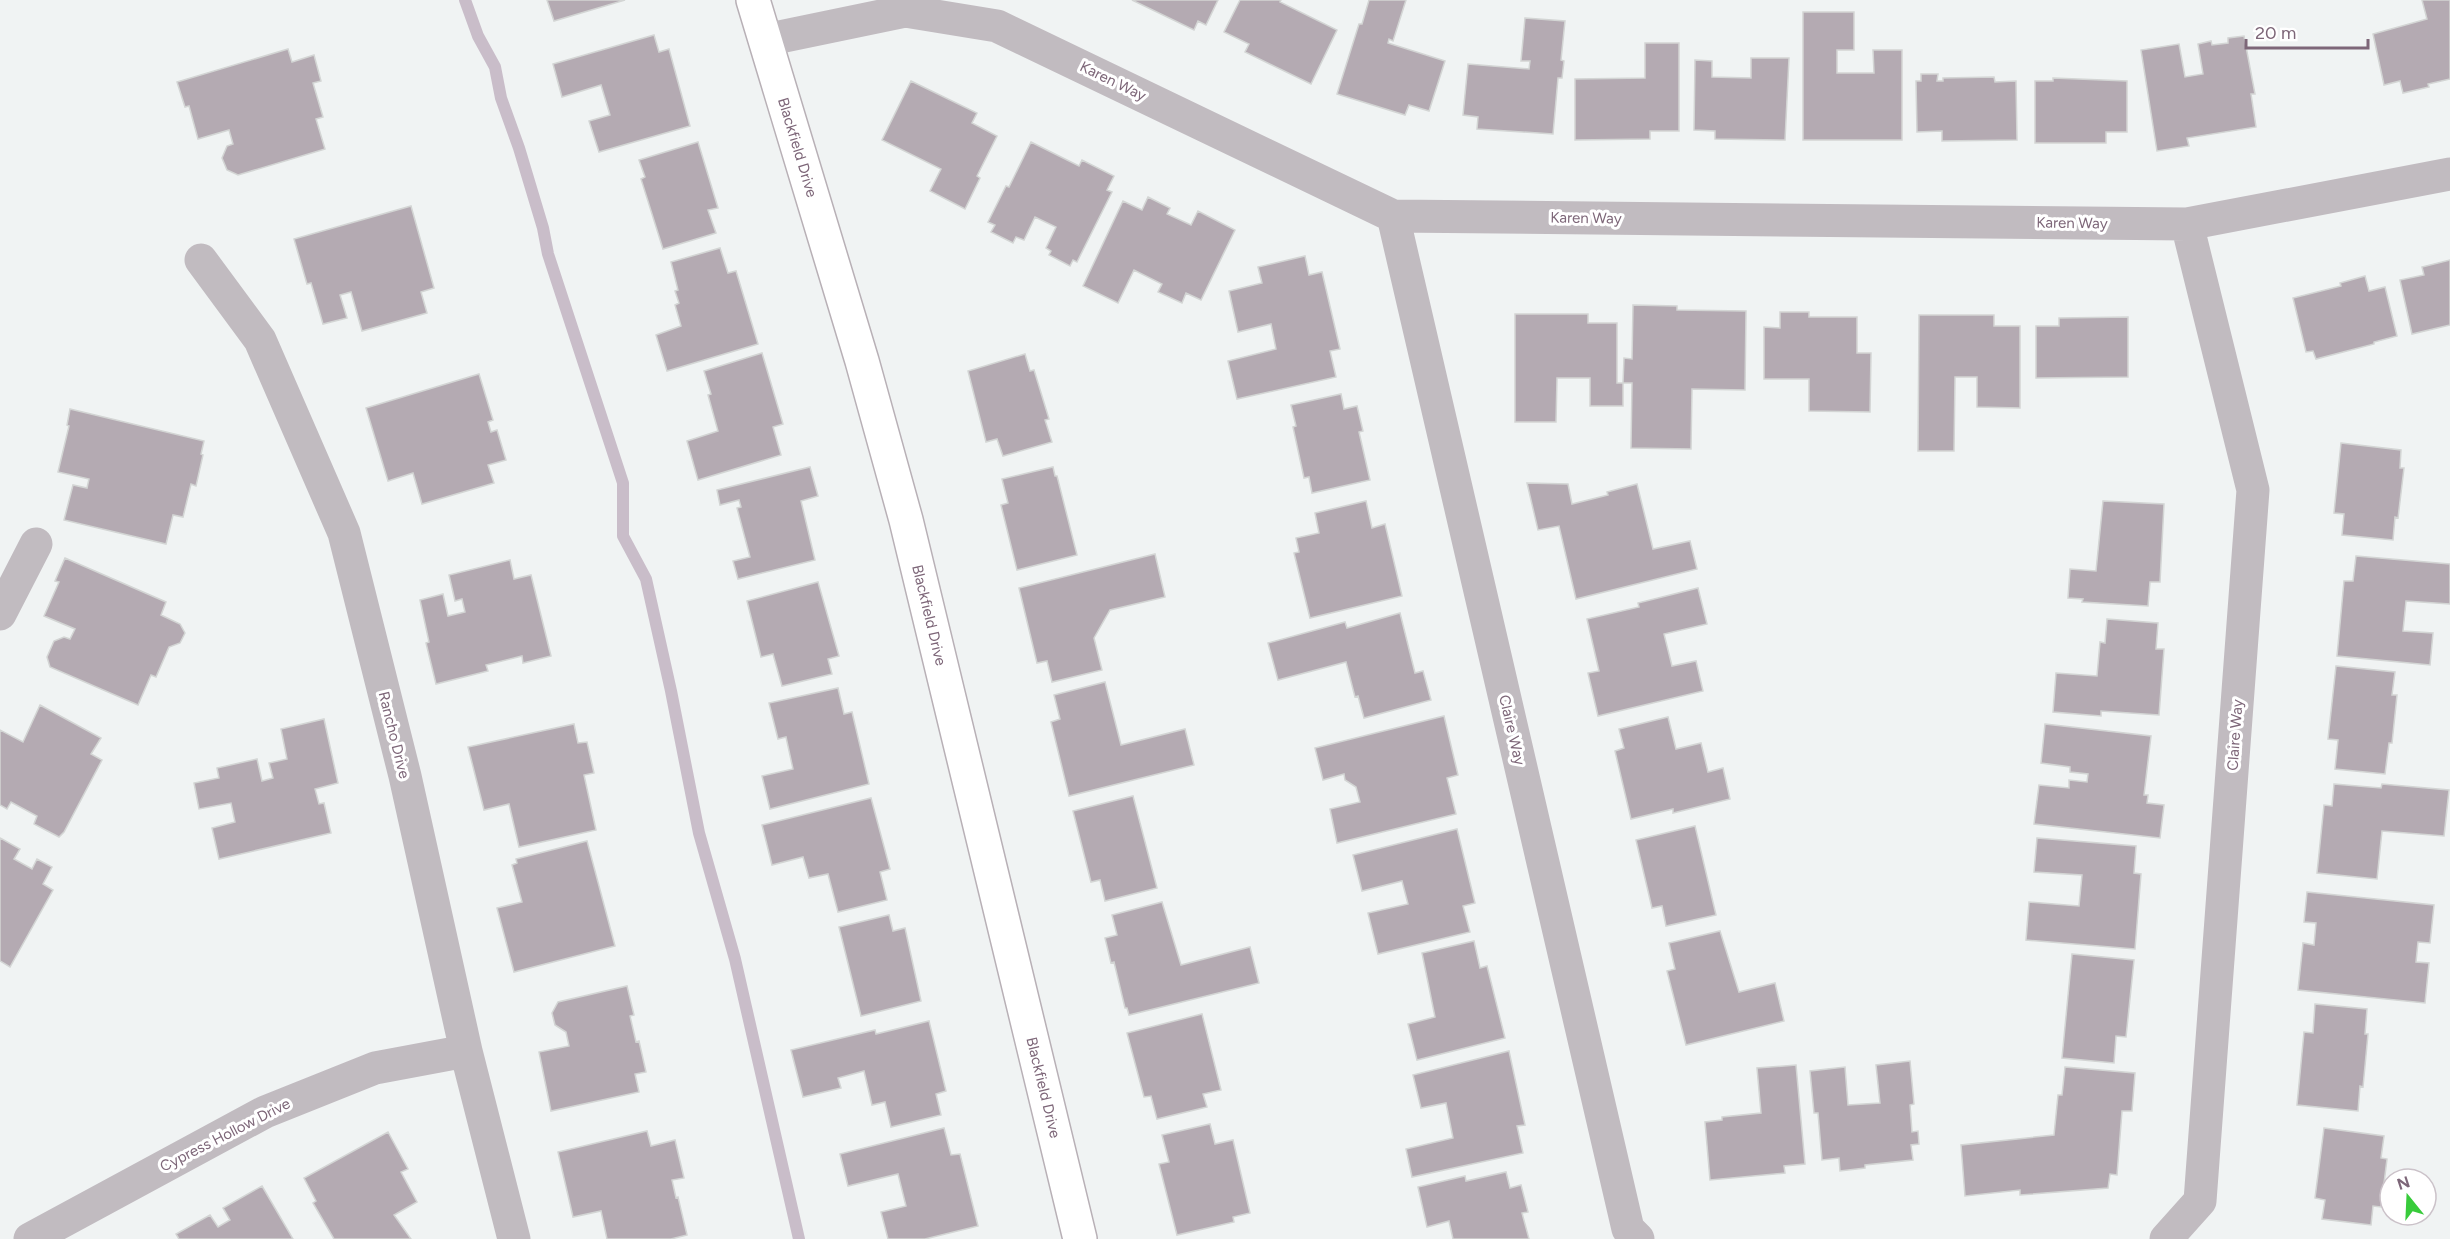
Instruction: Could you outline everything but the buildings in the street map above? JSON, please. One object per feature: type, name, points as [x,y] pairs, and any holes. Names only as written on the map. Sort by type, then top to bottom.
[{"type":"street","name":"Blackfield Drive","points":[[753,0],[862,361],[906,520],[1080,1239]]},
{"type":"street","name":"Karen Way","points":[[765,40],[905,11],[997,26],[1393,216],[2187,224],[2450,174]]},
{"type":"street","name":"Claire Way","points":[[1393,216],[1628,1229],[1638,1239]]},
{"type":"street","name":"Claire Way","points":[[2166,1239],[2200,1201],[2253,490],[2187,224]]},
{"type":"street","name":"Rancho Drive","points":[[201,260],[260,340],[344,533],[405,776],[466,1051],[514,1239]]},
{"type":"street","points":[[0,614],[36,544]]},
{"type":"street","name":"Cypress Hollow Drive","points":[[30,1239],[265,1112],[375,1068],[466,1051]]},
{"type":"waterway","points":[[465,0],[478,36],[495,67],[501,98],[519,148],[543,228],[548,254],[623,483],[623,536],[646,579],[699,833],[735,959],[799,1239]]}]
